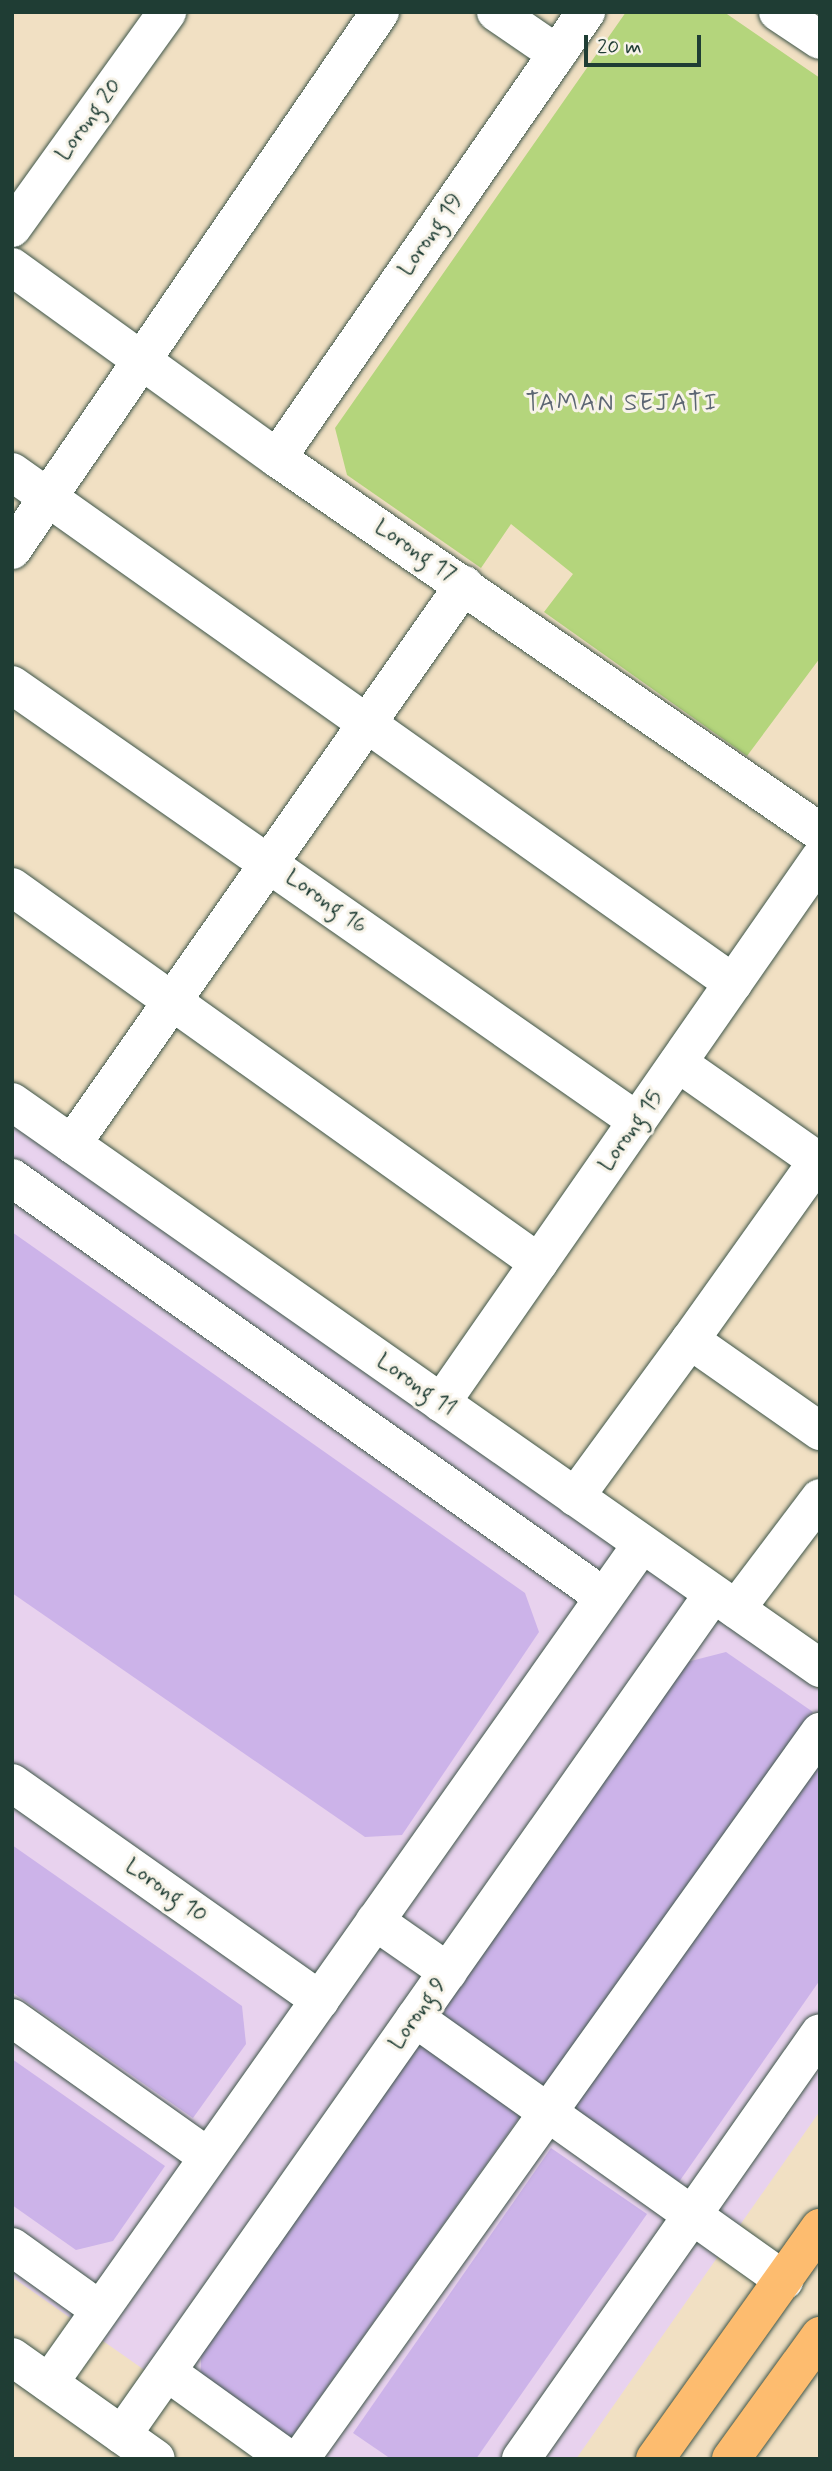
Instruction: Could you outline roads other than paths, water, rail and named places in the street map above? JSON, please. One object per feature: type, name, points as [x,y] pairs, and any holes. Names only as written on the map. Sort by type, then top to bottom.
[{"type":"main road","points":[[655,2459],[820,2228]]},
{"type":"main road","points":[[731,2459],[820,2336]]},
{"type":"street","name":"Lorong 20","points":[[12,228],[167,12]]},
{"type":"street","points":[[12,550],[50,499],[380,12]]},
{"type":"street","points":[[496,12],[557,54]]},
{"type":"street","name":"Lorong 19","points":[[277,458],[586,12]]},
{"type":"street","points":[[778,12],[820,40]]},
{"type":"street","name":"Lorong 17","points":[[12,267],[145,360],[277,458],[820,832]]},
{"type":"street","points":[[12,472],[733,983]]},
{"type":"street","points":[[72,1144],[173,1004],[269,862],[464,585]]},
{"type":"street","name":"Lorong 16","points":[[12,685],[637,1121]]},
{"type":"street","name":"Lorong 15","points":[[441,1403],[820,858]]},
{"type":"street","points":[[12,887],[539,1263]]},
{"type":"street","points":[[575,1497],[819,1159],[678,1063]]},
{"type":"street","name":"Lorong 11","points":[[12,1102],[820,1668]]},
{"type":"street","points":[[12,1178],[604,1597]]},
{"type":"street","points":[[690,1340],[820,1431]]},
{"type":"street","name":"Lorong 9","points":[[122,2435],[448,1972],[725,1602],[820,1498]]},
{"type":"street","points":[[49,2383],[642,1544]]},
{"type":"street","points":[[300,2459],[820,1732]]},
{"type":"street","name":"Lorong 10","points":[[12,1783],[320,2000]]},
{"type":"street","points":[[375,1921],[448,1972]]},
{"type":"street","points":[[12,2018],[208,2157]]},
{"type":"street","points":[[415,2018],[784,2280]]},
{"type":"street","points":[[521,2459],[820,2033]]},
{"type":"street","points":[[12,2247],[100,2310]]},
{"type":"street","points":[[12,2357],[156,2459]]},
{"type":"street","points":[[167,2372],[288,2459]]},
{"type":"district","name":"TAMAN SEJATI","points":[[622,404]]}]
